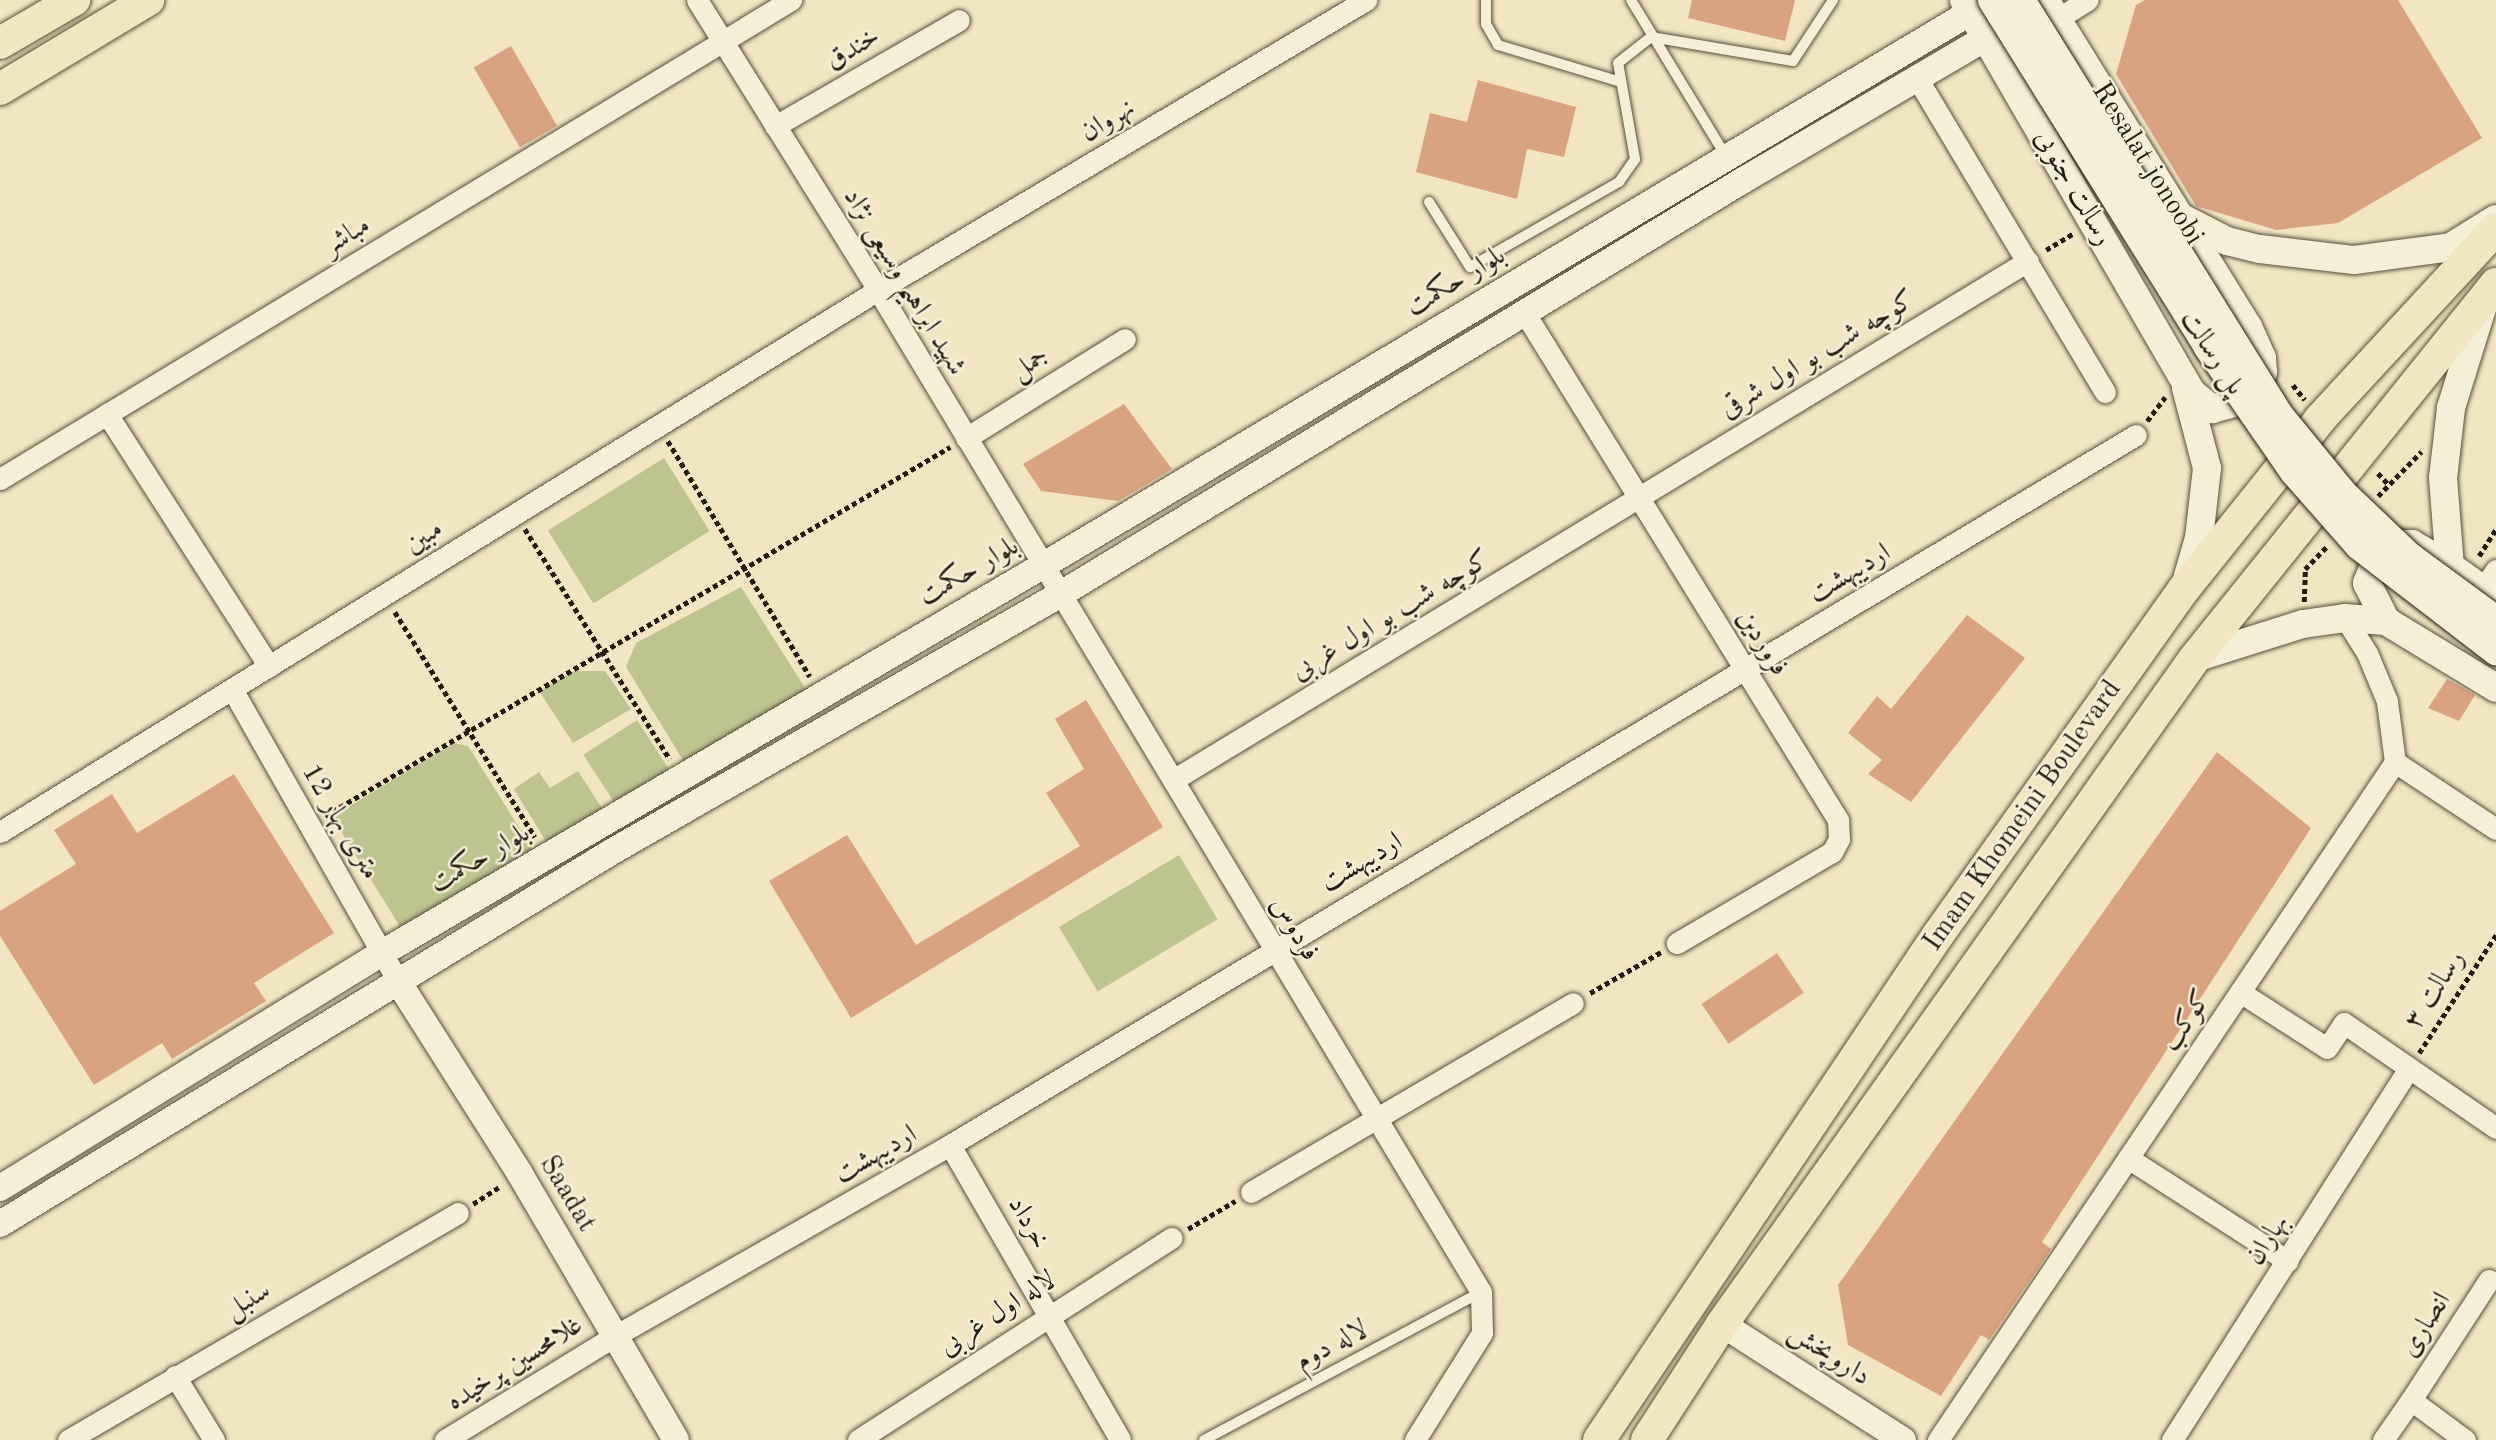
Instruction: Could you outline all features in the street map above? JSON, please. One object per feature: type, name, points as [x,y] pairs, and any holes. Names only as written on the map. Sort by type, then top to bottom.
[{"type":"main road","points":[[0,43],[74,0]]},
{"type":"main road","points":[[0,89],[148,0]]},
{"type":"main road","name":"پل رسالت","points":[[2021,0],[2281,417],[2343,493],[2400,547],[2496,620]]},
{"type":"main road","name":"پل رسالت","points":[[1976,4],[2294,472],[2369,554],[2496,651]]},
{"type":"main road","name":"رسالت جنوبی","points":[[1976,4],[1986,38],[2182,375]]},
{"type":"main road","name":"Resalat jonoobi","points":[[2051,10],[2248,327],[2262,358],[2263,372],[2259,386],[2245,400],[2229,408],[2203,405],[2182,375]]},
{"type":"main road","points":[[2180,217],[2227,240],[2260,249],[2354,260],[2451,247],[2496,219]]},
{"type":"main road","name":"Imam Khomeini Boulevard","points":[[1600,1440],[1938,935],[2184,589],[2320,419],[2496,229]]},
{"type":"main road","points":[[2450,566],[2443,489],[2445,445],[2461,370],[2491,290]]},
{"type":"main road","name":"Imam Khomeini Boulevard","points":[[1647,1440],[1721,1324],[2194,659],[2491,290]]},
{"type":"main road","points":[[2182,375],[2207,468],[2199,538],[2184,589]]},
{"type":"main road","points":[[2386,621],[2367,583],[2377,558],[2401,544],[2412,544],[2492,586]]},
{"type":"main road","points":[[2194,659],[2303,624],[2345,618],[2386,621],[2496,688]]},
{"type":"street","name":"شهید ابراهیم وسیعی نژاد","points":[[698,0],[878,290],[1061,594]]},
{"type":"street","name":"مباشر","points":[[0,479],[791,0]]},
{"type":"street","name":"نهروان","points":[[878,290],[1366,0]]},
{"type":"street","points":[[2051,10],[2088,0]]},
{"type":"street","name":"بلوار حکمت","points":[[0,1188],[382,953],[1044,565],[1727,157],[1976,4]]},
{"type":"street","name":"خندق","points":[[775,127],[958,20]]},
{"type":"street","points":[[0,1224],[613,851],[1061,594],[1526,315],[1742,181],[1986,38]]},
{"type":"street","points":[[1917,78],[2105,391]]},
{"type":"street","name":"کوچه شب بو اول شرقی","points":[[1637,497],[2028,261]]},
{"type":"street","name":"مبین","points":[[0,832],[878,290]]},
{"type":"street","name":"فروردین","points":[[1526,315],[1838,820],[1839,839],[1832,852],[1677,943]]},
{"type":"street","name":"جمل","points":[[965,438],[1125,339]]},
{"type":"street","points":[[107,414],[269,666]]},
{"type":"street","name":"اردیبهشت","points":[[615,1336],[950,1145],[1273,948],[2136,435]]},
{"type":"street","name":"کوچه شب بو اول غربی","points":[[1173,780],[1637,497]]},
{"type":"street","name":"فردوس","points":[[1061,594],[1481,1292]]},
{"type":"street","points":[[2345,618],[2367,653],[2387,701],[2395,762],[2496,829]]},
{"type":"street","name":"12 متری بهار","points":[[232,689],[399,983]]},
{"type":"street","name":"کوکب","points":[[1938,1440],[2395,762]]},
{"type":"street","name":"Saadat","points":[[399,983],[520,1174],[676,1440]]},
{"type":"street","points":[[2240,992],[2327,1048],[2344,1023],[2496,1128]]},
{"type":"street","points":[[1251,1192],[1374,1117],[1573,1003]]},
{"type":"street","name":"بهاران","points":[[2172,1440],[2409,1068]]},
{"type":"street","name":"خرداد","points":[[950,1145],[1120,1440]]},
{"type":"street","points":[[2128,1158],[2288,1261]]},
{"type":"street","name":"سنبل","points":[[68,1440],[458,1213]]},
{"type":"street","name":"لاله اول غربی","points":[[858,1440],[1049,1314],[1171,1238]]},
{"type":"street","name":"انصاری","points":[[2384,1440],[2489,1280]]},
{"type":"street","points":[[1415,1440],[1482,1333],[1481,1292]]},
{"type":"street","name":"داروپخش","points":[[1721,1324],[1903,1440]]},
{"type":"street","name":"غلامحسین پرخیده","points":[[445,1440],[615,1336]]},
{"type":"street","points":[[176,1376],[214,1440]]},
{"type":"street","name":"انصاری","points":[[2411,1400],[2465,1440]]},
{"type":"lane","points":[[1486,0],[1486,24],[1498,45],[1618,80]]},
{"type":"lane","points":[[1630,0],[1742,181]]},
{"type":"lane","points":[[1429,202],[1470,267],[1619,181],[1635,159],[1618,80],[1618,63],[1651,37],[1793,61],[1804,51],[1833,0]]},
{"type":"lane","name":"لاله دوم","points":[[1204,1440],[1481,1292]]},
{"type":"path","points":[[2028,261],[2092,221]]},
{"type":"path","points":[[2136,435],[2182,375]]},
{"type":"path","points":[[2287,377],[2320,419]]},
{"type":"path","points":[[659,425],[821,694]]},
{"type":"path","points":[[309,825],[601,649],[965,438]]},
{"type":"path","points":[[2359,453],[2389,485]]},
{"type":"path","points":[[515,514],[681,777]]},
{"type":"path","points":[[384,594],[547,856]]},
{"type":"path","name":"رسالت ۳","points":[[2409,1068],[2496,935]]},
{"type":"path","points":[[1573,1003],[1677,943]]},
{"type":"path","points":[[458,1213],[520,1174]]},
{"type":"path","points":[[1171,1238],[1251,1192]]},
{"type":"green space","points":[[664,458],[710,531],[593,604],[548,531]]},
{"type":"green space","points":[[741,587],[807,691],[686,765],[626,667],[636,643]]},
{"type":"green space","points":[[574,671],[605,671],[631,709],[573,743],[539,691]]},
{"type":"green space","points":[[637,720],[671,773],[618,808],[583,755]]},
{"type":"green space","points":[[454,743],[468,746],[535,853],[404,933],[332,817]]},
{"type":"green space","points":[[578,771],[603,810],[547,843],[514,789],[539,772],[550,788]]},
{"type":"green space","points":[[1179,855],[1218,919],[1098,991],[1059,927]]},
{"type":"building","points":[[1692,0],[1795,0],[1785,41],[1688,18]]},
{"type":"building","points":[[2145,0],[2398,0],[2482,138],[2338,223],[2276,230],[2196,206],[2116,74],[2136,5]]},
{"type":"building","points":[[511,46],[557,126],[520,147],[474,68]]},
{"type":"building","points":[[1478,80],[1576,107],[1564,157],[1527,149],[1517,199],[1416,172],[1430,113],[1467,122]]},
{"type":"building","points":[[1124,404],[1172,469],[1118,501],[1041,491],[1023,464]]},
{"type":"building","points":[[1967,615],[2025,658],[1911,802],[1868,774],[1882,760],[1848,733],[1877,696],[1891,709]]},
{"type":"building","points":[[2447,679],[2475,695],[2459,721],[2428,708]]},
{"type":"building","points":[[1086,700],[1163,827],[851,1018],[769,881],[847,835],[916,945],[1080,846],[1046,793],[1084,769],[1055,719]]},
{"type":"building","points":[[2217,752],[2311,828],[2042,1242],[2051,1249],[1989,1340],[1981,1335],[1941,1396],[1848,1345],[1838,1285]]},
{"type":"building","points":[[234,774],[334,933],[254,983],[266,1001],[172,1059],[162,1043],[94,1085],[0,936],[0,911],[76,864],[54,830],[112,794],[137,833]]},
{"type":"building","points":[[1777,953],[1804,993],[1728,1044],[1702,1004]]}]
